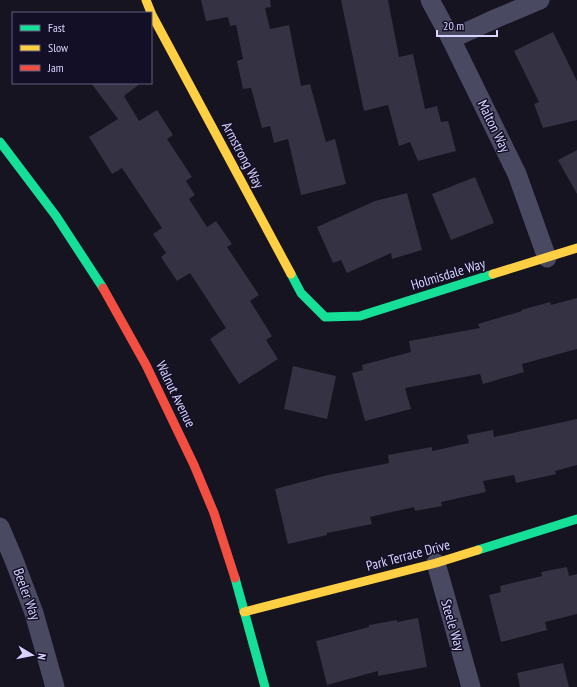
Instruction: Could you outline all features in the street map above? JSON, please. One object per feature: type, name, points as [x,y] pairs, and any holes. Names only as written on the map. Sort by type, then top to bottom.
[{"type":"street","name":"Armstrong Way","points":[[146,0],[151,12]]},
{"type":"street","name":"Malton Way","points":[[430,0],[451,39],[517,174],[547,258]]},
{"type":"street","points":[[451,39],[540,0]]},
{"type":"street","name":"Armstrong Way","points":[[152,13],[301,293],[325,317]]},
{"type":"street","name":"Walnut Avenue","points":[[0,142],[56,215],[82,255],[124,322],[155,382],[186,447],[213,513],[236,583],[265,687]]},
{"type":"street","name":"Holmisdale Way","points":[[325,317],[360,316],[577,248]]},
{"type":"street","name":"Park Terrace Drive","points":[[244,612],[436,563],[577,519]]},
{"type":"street","name":"Beeler Way","points":[[0,527],[34,613],[55,687]]},
{"type":"street","name":"Steele Way","points":[[436,563],[470,687]]},
{"type":"building","points":[[201,0],[270,0],[271,7],[265,8],[270,29],[289,25],[301,86],[310,84],[326,142],[335,139],[346,184],[301,195],[288,139],[274,143],[270,126],[262,128],[251,88],[243,89],[237,61],[243,59],[236,25],[230,26],[228,17],[206,21]]},
{"type":"building","points":[[341,0],[388,0],[399,57],[413,54],[425,109],[437,106],[441,122],[448,121],[456,151],[418,161],[410,142],[399,146],[388,105],[364,111]]},
{"type":"building","points":[[553,32],[577,81],[577,120],[543,128],[534,104],[539,102],[514,51]]},
{"type":"building","points":[[92,84],[140,84],[124,96],[139,121],[157,110],[173,135],[167,139],[192,177],[186,181],[195,195],[189,199],[207,227],[216,221],[232,244],[227,247],[259,295],[250,301],[272,336],[266,340],[278,359],[239,384],[210,339],[226,328],[190,273],[177,281],[161,257],[166,253],[153,234],[162,228],[122,168],[112,174],[89,137],[118,119]]},
{"type":"building","points":[[577,150],[577,194],[558,160]]},
{"type":"building","points":[[475,177],[494,223],[451,240],[432,194]]},
{"type":"building","points":[[407,193],[422,250],[392,259],[391,253],[347,273],[341,260],[333,263],[317,227],[375,201]]},
{"type":"building","points":[[577,298],[577,349],[522,364],[524,372],[483,384],[480,374],[405,388],[411,409],[365,421],[352,373],[363,370],[362,365],[411,352],[409,341],[480,328],[478,324],[522,311],[521,310],[550,302],[551,305]]},
{"type":"building","points":[[293,366],[336,376],[327,419],[284,409]]},
{"type":"building","points":[[577,419],[577,465],[555,471],[556,474],[516,483],[514,475],[483,481],[486,492],[441,502],[442,506],[415,511],[414,507],[370,517],[372,524],[327,533],[327,535],[288,544],[275,489],[328,475],[389,463],[388,455],[432,447],[432,451],[469,443],[467,435],[493,430],[494,437]]},
{"type":"building","points":[[567,567],[569,576],[577,574],[577,614],[545,622],[547,630],[501,642],[489,595],[501,592],[500,586],[542,576],[541,572]]},
{"type":"building","points":[[418,618],[427,667],[378,676],[378,671],[327,685],[316,641],[369,627],[369,625]]},
{"type":"building","points":[[563,663],[569,687],[520,687],[517,673]]},
{"type":"traffic: fast","points":[[0,142],[56,216],[103,288]]},
{"type":"traffic: fast","points":[[291,274],[301,293],[325,317],[360,316],[493,274]]},
{"type":"traffic: fast","points":[[478,550],[577,519]]},
{"type":"traffic: fast","points":[[235,578],[265,687]]},
{"type":"traffic: slow","points":[[146,0],[151,12]]},
{"type":"traffic: slow","points":[[152,15],[291,274]]},
{"type":"traffic: slow","points":[[493,274],[577,248]]},
{"type":"traffic: slow","points":[[244,612],[436,563],[478,550]]},
{"type":"traffic: jam","points":[[103,288],[146,365],[194,465],[214,513],[235,578]]}]
